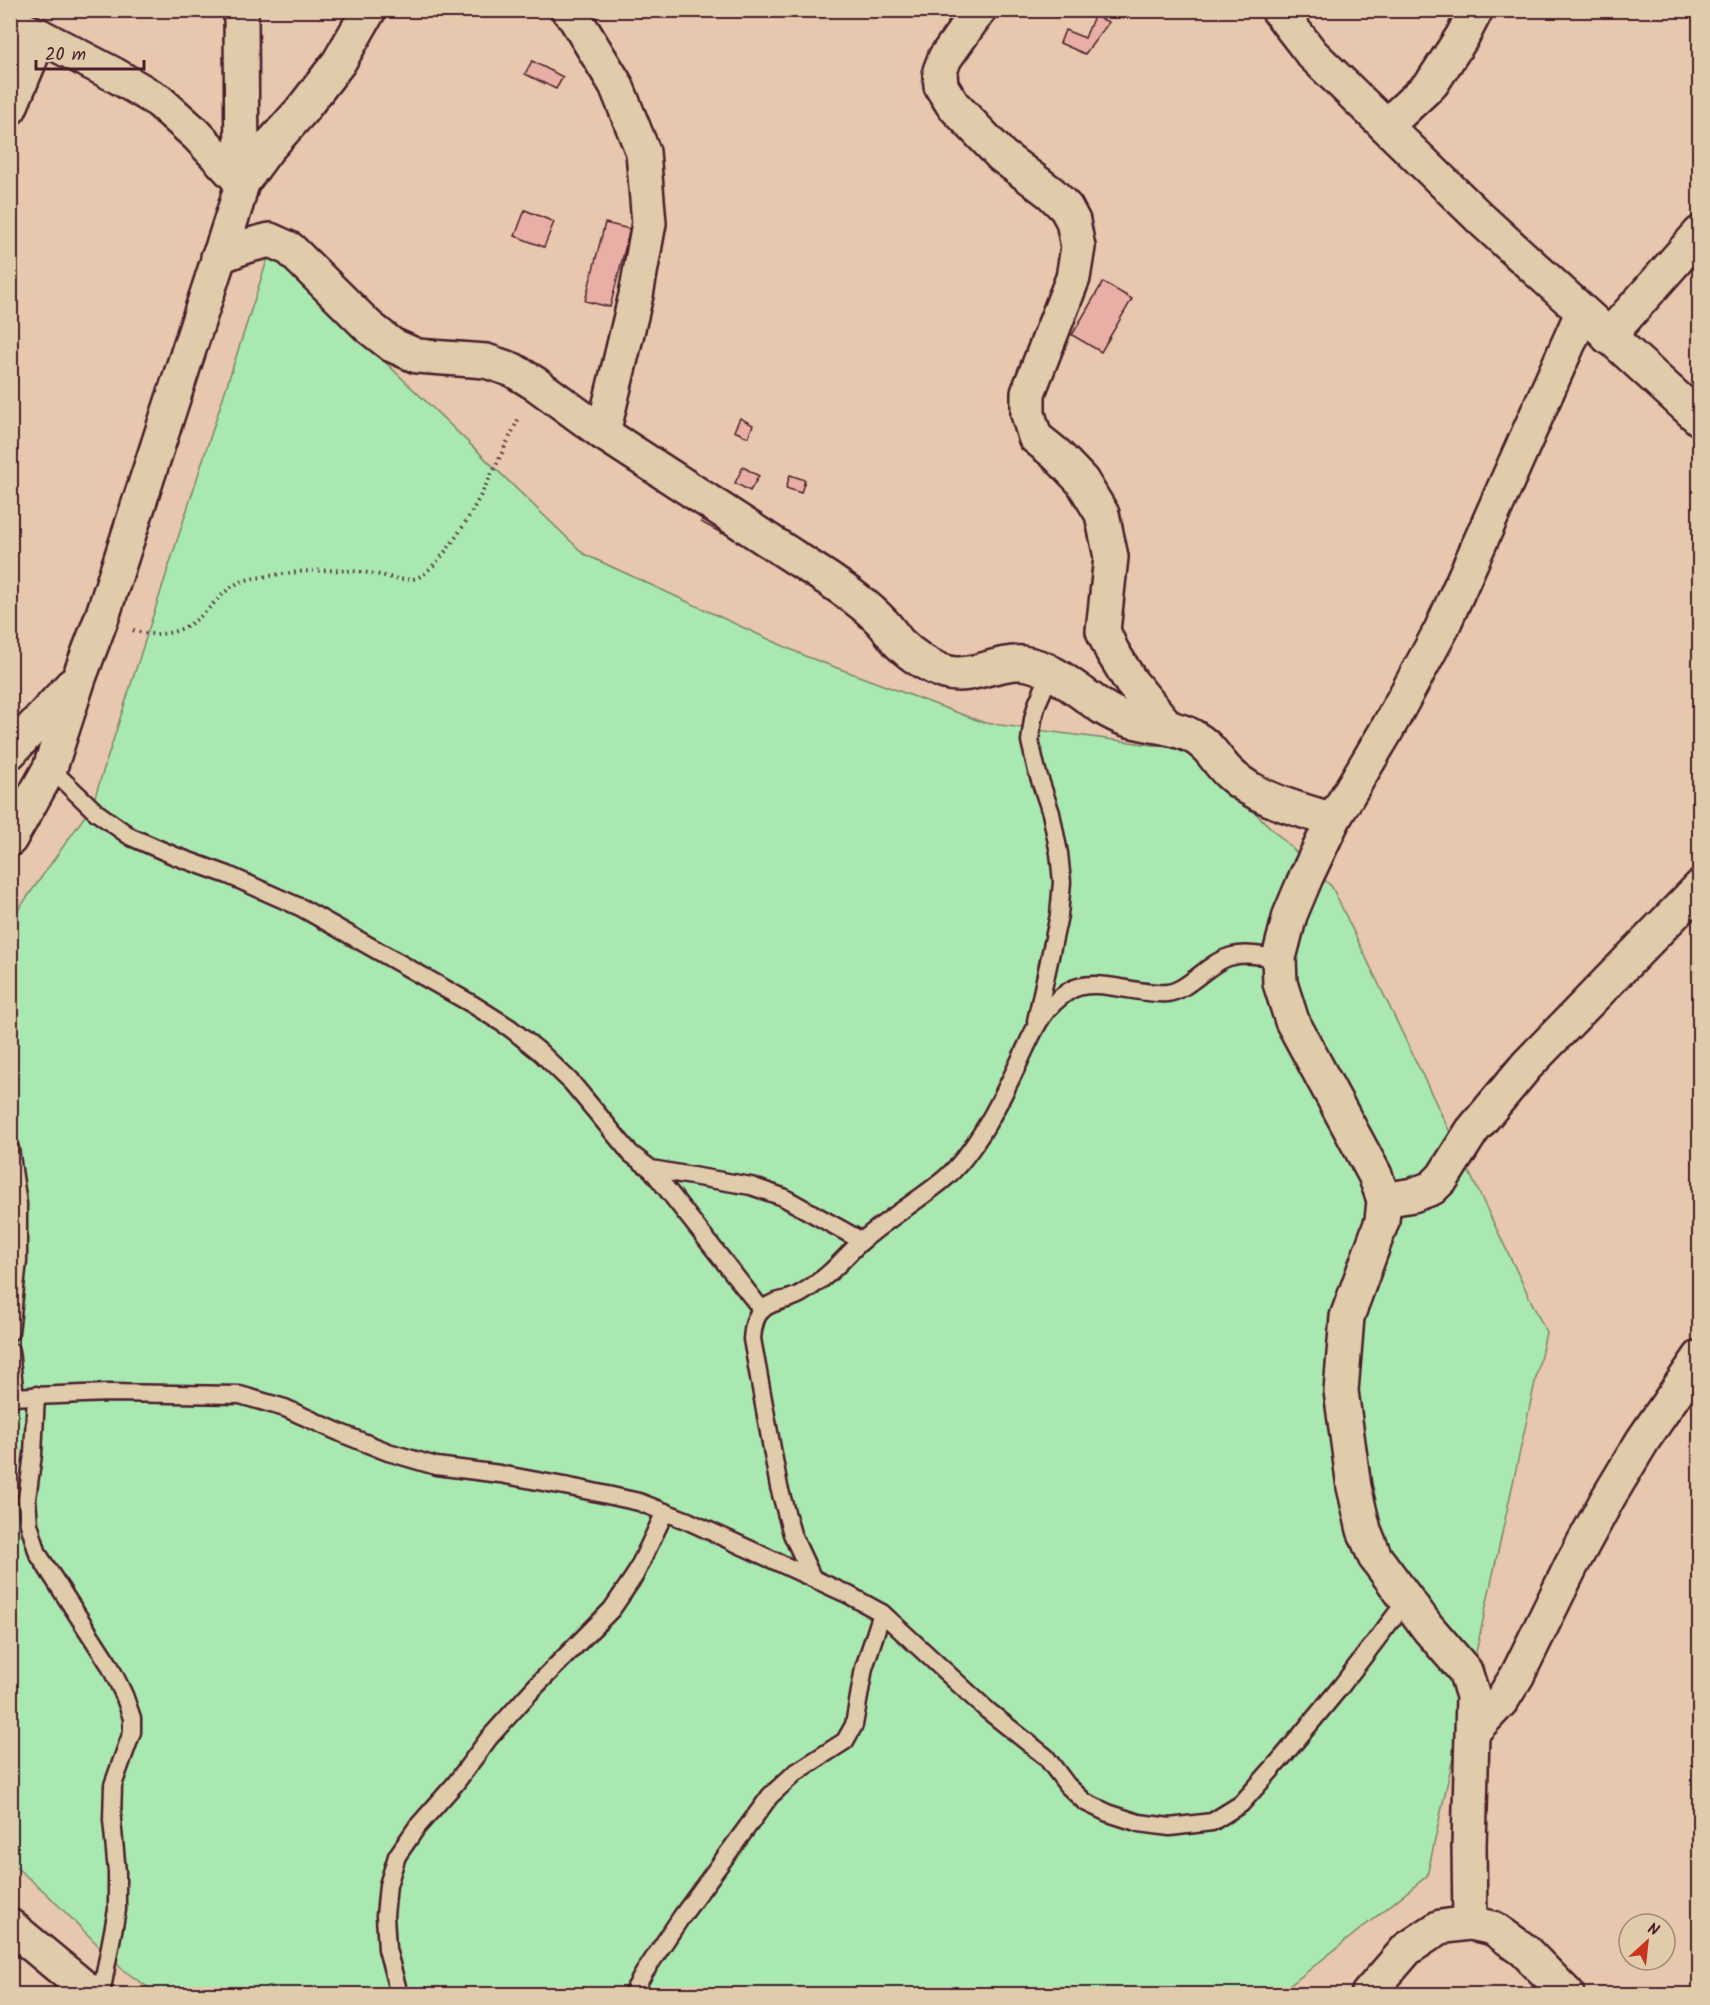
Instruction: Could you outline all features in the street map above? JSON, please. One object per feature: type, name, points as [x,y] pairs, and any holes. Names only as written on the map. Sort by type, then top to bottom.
[{"type":"street","points":[[239,194],[241,10]]},
{"type":"street","points":[[10,839],[50,768],[79,678],[102,617],[239,194],[267,149],[339,63],[369,10]]},
{"type":"street","points":[[568,10],[616,85],[643,152],[650,223],[636,296],[603,433]]},
{"type":"street","points":[[979,10],[945,58],[940,71],[941,86],[952,105],[1002,156],[1051,193],[1066,208],[1073,221],[1078,247],[1073,278],[1028,393],[1028,414],[1035,436],[1083,481],[1102,514],[1111,557],[1103,631],[1131,682],[1168,727]]},
{"type":"street","points":[[1278,10],[1312,54],[1481,219],[1700,419]]},
{"type":"street","points":[[1386,126],[1432,83],[1462,37],[1476,10]]},
{"type":"street","points":[[10,108],[25,30],[116,75],[159,101],[197,135],[239,194],[249,215],[270,240],[290,249],[369,327],[392,345],[417,356],[486,361],[513,370],[603,433],[828,579],[884,623],[900,644],[920,660],[946,673],[974,672],[1001,665],[1022,663],[1051,672],[1116,714],[1191,735],[1209,747],[1229,773],[1252,790],[1279,803],[1333,820]]},
{"type":"street","points":[[1608,337],[1700,233]]},
{"type":"street","points":[[218,257],[270,240]]},
{"type":"street","points":[[1470,1923],[1469,1846],[1473,1696],[1465,1671],[1406,1601],[1375,1557],[1364,1530],[1354,1487],[1341,1391],[1347,1317],[1382,1221],[1384,1200],[1375,1175],[1292,1021],[1280,983],[1279,958],[1290,915],[1333,820],[1385,733],[1441,630],[1582,313]]},
{"type":"street","points":[[10,752],[79,678]]},
{"type":"street","points":[[1384,1200],[1413,1195],[1432,1188],[1443,1177],[1472,1131],[1527,1065],[1700,887]]},
{"type":"street","points":[[1473,1731],[1502,1701],[1608,1498],[1643,1440],[1700,1357]]},
{"type":"street","points":[[1368,1995],[1407,1948],[1440,1927],[1470,1923],[1493,1928],[1524,1950],[1566,1995]]},
{"type":"street","points":[[10,1926],[92,1995]]},
{"type":"lane","points":[[1034,1027],[1059,915],[1062,882],[1051,813],[1030,741],[1035,711],[1051,672]]},
{"type":"lane","points":[[50,768],[96,812],[131,837],[228,875],[302,908],[510,1028],[540,1052],[572,1083],[632,1154],[651,1169],[762,1310]]},
{"type":"lane","points":[[812,1577],[792,1534],[779,1487],[752,1339],[754,1323],[762,1310],[776,1302],[795,1296],[822,1279],[861,1241],[942,1181],[963,1161],[1001,1098],[1034,1027],[1051,1004],[1072,989],[1096,985],[1150,994],[1171,993],[1209,967],[1229,957],[1249,955],[1279,958]]},
{"type":"lane","points":[[10,1149],[18,1204],[18,1261],[10,1332]]},
{"type":"lane","points":[[651,1169],[751,1186],[783,1197],[861,1241]]},
{"type":"lane","points":[[10,1351],[13,1397],[108,1393],[240,1395],[285,1408],[361,1441],[436,1466],[500,1474],[580,1489],[639,1502],[688,1521],[812,1577],[882,1613],[979,1703],[1046,1757],[1067,1785],[1085,1802],[1108,1813],[1139,1823],[1170,1827],[1212,1822],[1241,1804],[1342,1684],[1406,1601]]},
{"type":"lane","points":[[36,1395],[33,1454],[27,1499],[29,1524],[38,1554],[109,1664],[132,1718],[132,1732],[113,1785],[112,1820],[117,1872],[117,1910],[101,1995]]},
{"type":"lane","points":[[399,1995],[387,1949],[385,1916],[388,1885],[397,1856],[417,1827],[455,1784],[489,1738],[534,1688],[612,1609],[634,1575],[664,1512]]},
{"type":"lane","points":[[632,1995],[682,1916],[770,1796],[795,1773],[845,1741],[854,1725],[864,1668],[882,1613]]},
{"type":"path","points":[[102,617],[135,631],[166,635],[180,630],[201,616],[233,585],[251,578],[341,569],[408,580],[422,576],[446,551],[478,500],[536,384]]},
{"type":"green space","points":[[270,251],[584,554],[805,656],[985,723],[1190,750],[1332,887],[1546,1332],[1427,1876],[1279,1994],[158,1994],[123,1970],[46,1893],[11,1863],[11,920],[92,806]]},
{"type":"building","points":[[1094,16],[1109,22],[1085,54],[1060,43],[1065,30],[1085,38]]},
{"type":"building","points":[[532,61],[563,77],[556,89],[525,74]]},
{"type":"building","points":[[525,210],[554,222],[544,247],[515,236]]},
{"type":"building","points":[[605,223],[630,229],[610,307],[585,301]]},
{"type":"building","points":[[1103,282],[1132,299],[1101,352],[1072,335]]},
{"type":"building","points":[[740,418],[753,425],[748,437],[734,431]]},
{"type":"building","points":[[743,467],[759,476],[750,491],[735,483]]},
{"type":"building","points":[[790,475],[805,480],[801,493],[786,488]]},
{"type":"building","points":[[708,508],[731,519],[723,534],[701,522]]}]
